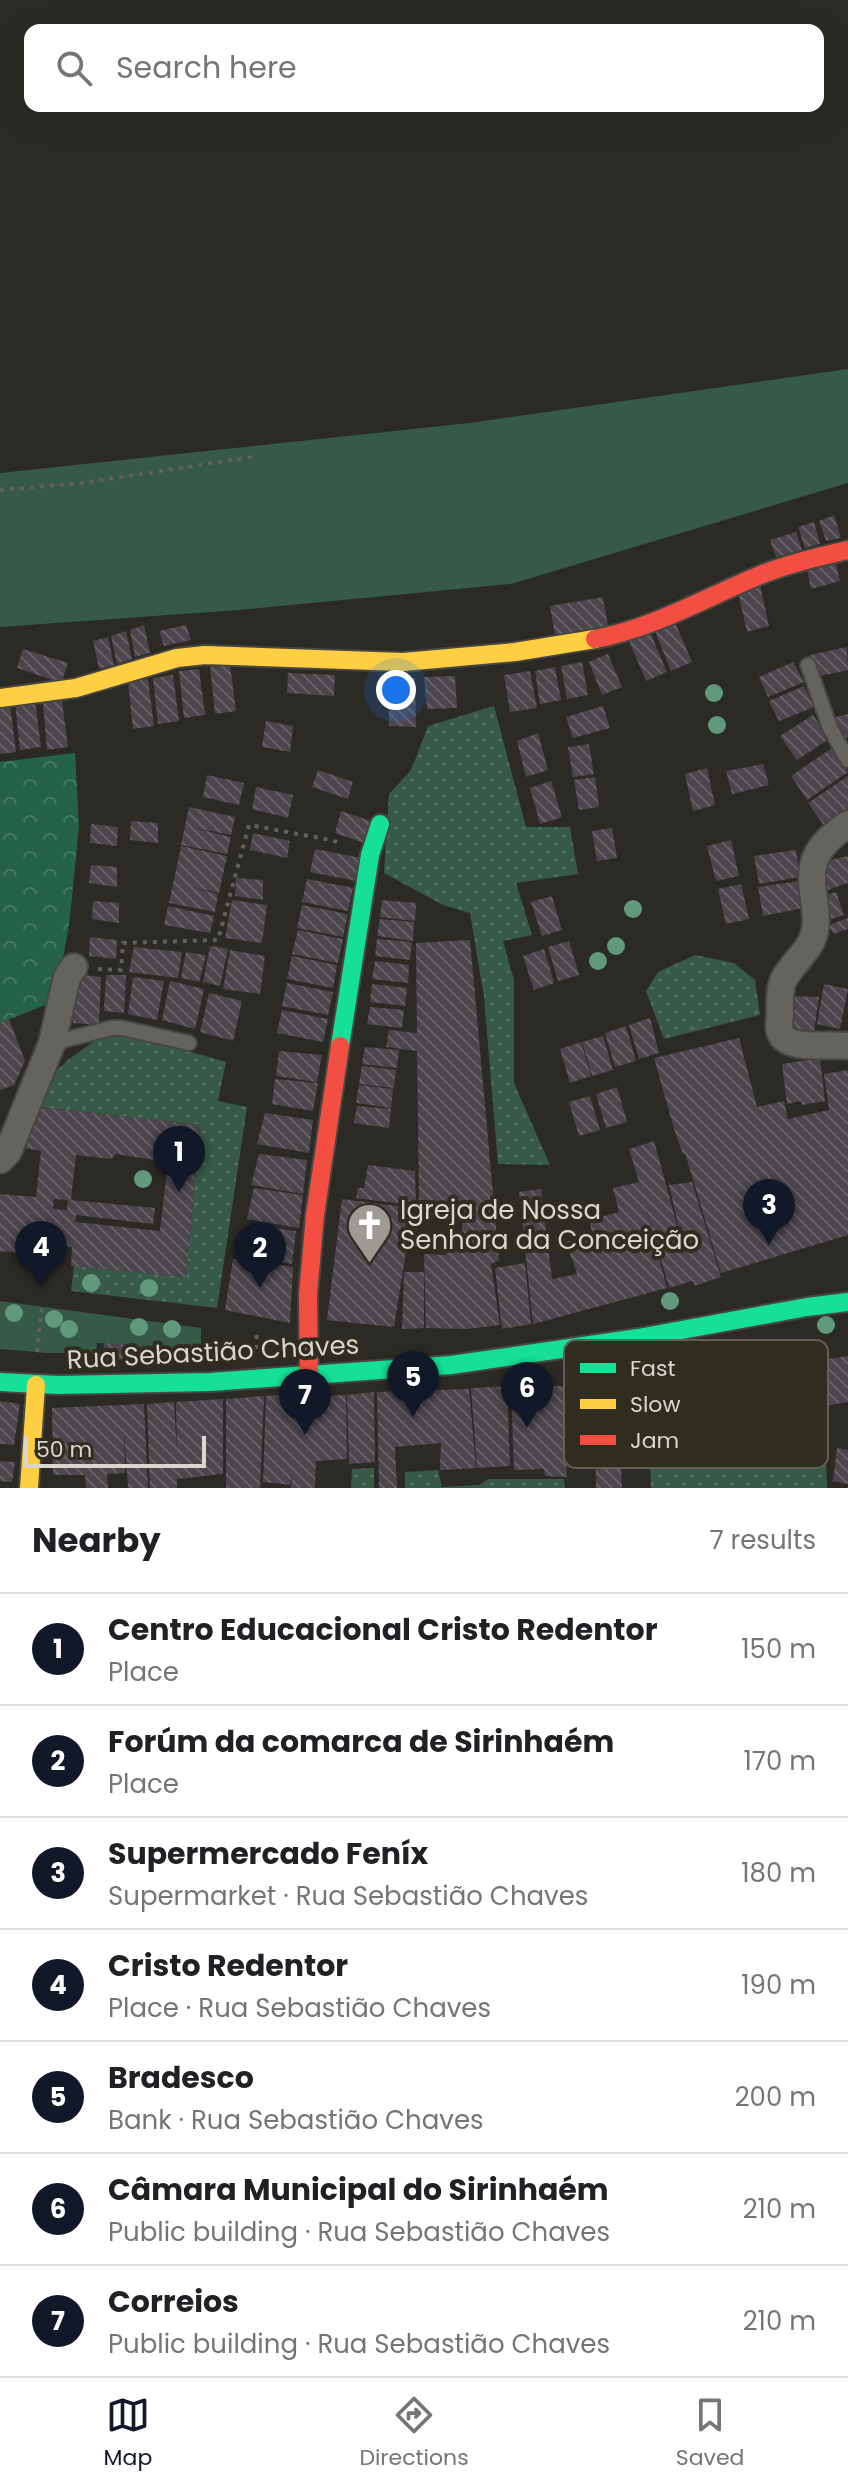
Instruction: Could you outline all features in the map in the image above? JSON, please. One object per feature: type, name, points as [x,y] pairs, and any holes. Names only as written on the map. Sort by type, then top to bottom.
[{"type":"street","points":[[0,698],[76,688],[177,658],[205,655],[403,662],[515,652],[583,641],[635,627],[791,564],[848,550]]},
{"type":"street","points":[[309,1376],[308,1295],[315,1215],[354,947],[370,855],[380,824]]},
{"type":"street","points":[[848,824],[829,838],[813,864],[814,932],[805,951],[784,979],[779,1030],[783,1038],[792,1044],[848,1046]]},
{"type":"street","points":[[0,1160],[8,1152],[52,1043],[67,977],[74,967]]},
{"type":"street","name":"Rua Sebastião Chaves","points":[[624,1340],[848,1302]]},
{"type":"street","name":"Rua Sebastião Chaves","points":[[0,1382],[36,1385],[210,1382],[451,1365],[564,1349]]},
{"type":"street","points":[[29,1488],[36,1385]]},
{"type":"lane","points":[[808,665],[830,728],[848,760]]},
{"type":"lane","points":[[52,1043],[112,1028],[189,1043]]},
{"type":"path","points":[[0,490],[82,483],[252,457]]},
{"type":"path","points":[[74,967],[121,970],[123,943],[218,940],[249,825],[331,840],[370,855]]},
{"type":"path","points":[[36,1358],[42,1306]]},
{"type":"path","points":[[255,1356],[257,1330]]},
{"type":"green space","points":[[848,369],[848,483],[511,584],[238,610],[0,627],[0,473],[469,423]]},
{"type":"green space","points":[[494,706],[526,827],[570,827],[578,874],[516,883],[532,935],[503,941],[514,980],[514,1083],[550,1165],[498,1164],[484,997],[470,913],[443,905],[384,873],[389,794],[411,770],[428,726]]},
{"type":"green space","points":[[75,753],[79,826],[69,926],[55,1001],[0,1023],[0,762]]},
{"type":"green space","points":[[695,955],[734,963],[755,980],[760,1015],[664,1039],[646,991],[658,972]]},
{"type":"green space","points":[[111,1029],[226,1062],[218,1101],[247,1107],[217,1308],[71,1291],[74,1266],[186,1277],[200,1125],[31,1106],[55,1072]]},
{"type":"green space","points":[[0,1301],[201,1328],[201,1349],[97,1343],[96,1353],[0,1349]]},
{"type":"green space","points":[[374,1468],[374,1488],[351,1488],[352,1469]]},
{"type":"green space","points":[[650,1468],[826,1468],[827,1488],[651,1488]]},
{"type":"green space","points":[[438,1470],[442,1487],[479,1485],[488,1479],[564,1479],[565,1488],[405,1488],[405,1472]]},
{"type":"building","points":[[834,515],[841,538],[826,541],[819,521]]},
{"type":"building","points":[[814,522],[820,544],[805,548],[798,527]]},
{"type":"building","points":[[796,532],[802,550],[776,557],[770,540]]},
{"type":"building","points":[[836,563],[840,581],[811,589],[807,570]]},
{"type":"building","points":[[760,585],[769,626],[747,632],[738,592]]},
{"type":"building","points":[[603,597],[608,626],[555,635],[550,606]]},
{"type":"building","points":[[675,622],[692,662],[671,671],[655,631]]},
{"type":"building","points":[[144,625],[150,653],[135,657],[130,630]]},
{"type":"building","points":[[186,625],[191,640],[164,646],[159,631]]},
{"type":"building","points":[[126,631],[132,659],[117,664],[111,636]]},
{"type":"building","points":[[650,632],[667,672],[646,681],[629,641]]},
{"type":"building","points":[[108,637],[114,665],[99,669],[93,641]]},
{"type":"building","points":[[847,647],[848,670],[816,677],[810,655]]},
{"type":"building","points":[[23,649],[68,663],[61,683],[17,668]]},
{"type":"building","points":[[608,654],[622,687],[602,695],[589,662]]},
{"type":"building","points":[[582,662],[588,695],[567,699],[561,666]]},
{"type":"building","points":[[793,662],[804,682],[768,697],[759,677]]},
{"type":"building","points":[[230,664],[236,711],[215,714],[210,667]]},
{"type":"building","points":[[555,667],[561,700],[540,704],[535,671]]},
{"type":"building","points":[[199,669],[205,715],[184,718],[179,671]]},
{"type":"building","points":[[530,671],[537,708],[510,712],[504,675]]},
{"type":"building","points":[[288,673],[335,675],[334,696],[287,693]]},
{"type":"building","points":[[173,675],[179,721],[158,724],[153,678]]},
{"type":"building","points":[[455,676],[457,708],[427,709],[424,677]]},
{"type":"building","points":[[388,677],[415,678],[416,727],[389,726]]},
{"type":"building","points":[[148,679],[154,726],[133,729],[128,682]]},
{"type":"building","points":[[804,686],[814,707],[779,721],[769,701]]},
{"type":"building","points":[[35,701],[41,747],[20,750],[15,703]]},
{"type":"building","points":[[62,701],[68,747],[47,750],[43,703]]},
{"type":"building","points":[[10,705],[16,752],[0,754],[0,707]]},
{"type":"building","points":[[603,706],[610,728],[573,738],[566,717]]},
{"type":"building","points":[[848,714],[848,737],[840,740],[832,718]]},
{"type":"building","points":[[813,715],[829,739],[797,760],[780,736]]},
{"type":"building","points":[[266,721],[293,726],[290,752],[262,747]]},
{"type":"building","points":[[538,733],[548,770],[526,777],[517,741]]},
{"type":"building","points":[[589,744],[594,774],[573,777],[568,747]]},
{"type":"building","points":[[832,748],[848,772],[807,800],[791,776]]},
{"type":"building","points":[[763,764],[769,785],[732,794],[726,771]]},
{"type":"building","points":[[707,768],[715,805],[693,811],[685,774]]},
{"type":"building","points":[[318,770],[353,782],[348,799],[312,787]]},
{"type":"building","points":[[207,775],[244,783],[239,805],[203,797]]},
{"type":"building","points":[[848,776],[848,811],[825,827],[808,803]]},
{"type":"building","points":[[595,777],[599,807],[579,810],[574,780]]},
{"type":"building","points":[[551,781],[562,817],[540,824],[530,788]]},
{"type":"building","points":[[256,787],[293,795],[288,818],[252,809]]},
{"type":"building","points":[[189,807],[235,817],[231,835],[191,827],[231,837],[227,854],[181,845]]},
{"type":"building","points":[[341,811],[377,823],[370,845],[335,833]]},
{"type":"building","points":[[131,821],[158,823],[158,843],[130,840]]},
{"type":"building","points":[[91,824],[118,827],[117,846],[90,843]]},
{"type":"building","points":[[612,828],[617,858],[597,861],[592,831]]},
{"type":"building","points":[[253,833],[290,841],[287,858],[250,850]]},
{"type":"building","points":[[731,840],[739,876],[716,881],[707,846]]},
{"type":"building","points":[[181,846],[227,856],[219,893],[190,887],[218,894],[215,912],[169,903]]},
{"type":"building","points":[[315,849],[361,858],[356,881],[310,872]]},
{"type":"building","points":[[796,850],[800,877],[759,884],[754,856]]},
{"type":"building","points":[[848,856],[848,883],[819,893],[822,862]]},
{"type":"building","points":[[91,865],[117,867],[117,887],[89,883]]},
{"type":"building","points":[[236,878],[263,880],[263,900],[235,896]]},
{"type":"building","points":[[307,879],[353,888],[348,911],[302,902]]},
{"type":"building","points":[[800,881],[804,908],[763,916],[758,887]]},
{"type":"building","points":[[741,884],[749,919],[726,924],[718,889]]},
{"type":"building","points":[[836,892],[844,915],[828,920],[820,897]]},
{"type":"building","points":[[552,896],[562,930],[542,936],[531,902]]},
{"type":"building","points":[[232,900],[267,905],[262,943],[225,938]]},
{"type":"building","points":[[382,900],[416,903],[415,921],[380,917]]},
{"type":"building","points":[[93,901],[119,903],[119,923],[92,919]]},
{"type":"building","points":[[302,905],[348,914],[343,937],[297,928]]},
{"type":"building","points":[[168,906],[214,916],[210,933],[164,925]]},
{"type":"building","points":[[848,918],[848,929],[833,934],[829,925]]},
{"type":"building","points":[[380,919],[414,922],[413,941],[377,936]]},
{"type":"building","points":[[298,930],[343,939],[338,963],[292,954]]},
{"type":"building","points":[[90,937],[117,940],[116,959],[89,956]]},
{"type":"building","points":[[377,939],[412,942],[410,960],[375,956]]},
{"type":"building","points":[[470,940],[499,1260],[491,1264],[500,1325],[468,1329],[426,1328],[424,1254],[446,1255],[446,1247],[464,1247],[460,1201],[419,1203],[417,1051],[386,1047],[389,1030],[417,1033],[416,943]]},
{"type":"building","points":[[569,941],[579,975],[558,981],[548,947]]},
{"type":"building","points":[[210,946],[228,949],[220,986],[203,982]]},
{"type":"building","points":[[134,947],[182,952],[178,978],[129,972]]},
{"type":"building","points":[[544,949],[554,983],[534,990],[523,956]]},
{"type":"building","points":[[230,950],[265,956],[260,994],[223,989]]},
{"type":"building","points":[[186,952],[206,955],[199,982],[181,978]]},
{"type":"building","points":[[292,956],[337,965],[333,988],[287,979]]},
{"type":"building","points":[[375,961],[409,965],[408,983],[372,979]]},
{"type":"building","points":[[76,974],[101,977],[99,1025],[73,1023]]},
{"type":"building","points":[[106,975],[126,975],[124,1013],[104,1011]]},
{"type":"building","points":[[133,977],[164,981],[157,1020],[128,1014]]},
{"type":"building","points":[[170,981],[204,989],[195,1029],[162,1020]]},
{"type":"building","points":[[287,983],[333,992],[328,1015],[282,1006]]},
{"type":"building","points":[[372,984],[407,988],[405,1006],[370,1002]]},
{"type":"building","points":[[824,984],[848,989],[840,1029],[817,1024]]},
{"type":"building","points":[[209,993],[242,1001],[233,1041],[200,1032]]},
{"type":"building","points":[[792,996],[819,997],[814,1031],[794,1031]]},
{"type":"building","points":[[370,1007],[404,1010],[402,1028],[367,1024]]},
{"type":"building","points":[[282,1010],[328,1019],[323,1042],[277,1033]]},
{"type":"building","points":[[650,1018],[659,1053],[639,1059],[629,1025]]},
{"type":"building","points":[[9,1019],[25,1061],[14,1085],[0,1090],[0,1023]]},
{"type":"building","points":[[626,1026],[636,1061],[615,1067],[605,1033]]},
{"type":"building","points":[[603,1036],[613,1070],[592,1076],[582,1042]]},
{"type":"building","points":[[739,1038],[757,1107],[784,1101],[788,1119],[829,1110],[824,1074],[848,1070],[848,1235],[721,1273],[654,1058]]},
{"type":"building","points":[[581,1042],[591,1076],[570,1083],[560,1049]]},
{"type":"building","points":[[365,1047],[399,1050],[397,1068],[362,1064]]},
{"type":"building","points":[[279,1051],[322,1055],[317,1082],[276,1076]]},
{"type":"building","points":[[820,1058],[825,1101],[787,1104],[782,1064]]},
{"type":"building","points":[[362,1066],[396,1070],[394,1088],[359,1084]]},
{"type":"building","points":[[275,1079],[318,1083],[313,1111],[272,1104]]},
{"type":"building","points":[[359,1085],[393,1089],[391,1108],[356,1103]]},
{"type":"building","points":[[617,1087],[627,1122],[606,1128],[596,1094]]},
{"type":"building","points":[[590,1096],[600,1130],[579,1136],[569,1102]]},
{"type":"building","points":[[31,1106],[200,1125],[186,1277],[71,1266],[72,1247],[45,1245],[44,1256],[0,1251],[0,1194],[36,1197],[41,1151],[24,1148]],"holes":[[[116,1154],[168,1162],[160,1231],[75,1222],[76,1215],[153,1224],[155,1208],[71,1200],[76,1155],[111,1159]],[[54,1199],[68,1200],[67,1210],[53,1209]]]},
{"type":"building","points":[[357,1106],[391,1109],[389,1128],[354,1123]]},
{"type":"building","points":[[265,1113],[313,1120],[309,1153],[257,1144]]},
{"type":"building","points":[[654,1141],[684,1250],[669,1185],[692,1182],[721,1277],[694,1286],[693,1281],[669,1288],[645,1203],[667,1288],[533,1324],[519,1192],[541,1189],[552,1279],[577,1274],[566,1242],[592,1235],[601,1266],[589,1220],[619,1212],[613,1188],[639,1182],[629,1149]]},
{"type":"building","points":[[259,1154],[307,1160],[303,1194],[251,1185]]},
{"type":"building","points":[[368,1165],[415,1171],[416,1206],[356,1198],[358,1188],[364,1188]]},
{"type":"building","points":[[254,1188],[303,1195],[299,1228],[247,1219]]},
{"type":"building","name":"Igreja de Nossa Senhora da Conceição","points":[[342,1199],[413,1208],[394,1327],[327,1320]]},
{"type":"building","points":[[248,1224],[296,1231],[292,1264],[241,1255]]},
{"type":"building","points":[[233,1259],[293,1267],[290,1323],[225,1310]]},
{"type":"building","points":[[525,1263],[531,1324],[502,1329],[495,1268]]},
{"type":"building","points":[[404,1272],[424,1272],[424,1328],[402,1329]]},
{"type":"building","points":[[104,1343],[131,1345],[131,1359],[103,1361]]},
{"type":"building","points":[[134,1345],[159,1346],[158,1358],[134,1359]]},
{"type":"building","points":[[162,1347],[179,1347],[180,1357],[161,1357]]},
{"type":"building","points":[[848,1356],[848,1402],[828,1405],[828,1359]]},
{"type":"building","points":[[539,1385],[540,1405],[541,1386],[563,1386],[564,1468],[567,1468],[567,1477],[545,1476],[544,1469],[514,1470],[511,1387]]},
{"type":"building","points":[[507,1386],[510,1466],[477,1468],[471,1388]]},
{"type":"building","points":[[469,1389],[476,1468],[440,1470],[441,1443],[395,1447],[397,1488],[379,1488],[377,1392]]},
{"type":"building","points":[[374,1392],[375,1462],[349,1464],[347,1395]]},
{"type":"building","points":[[346,1395],[347,1459],[316,1461],[315,1488],[291,1488],[292,1473],[290,1485],[263,1482],[266,1396],[317,1396],[318,1418],[319,1396]]},
{"type":"building","points":[[264,1396],[260,1488],[226,1488],[226,1399]]},
{"type":"building","points":[[223,1399],[223,1474],[177,1479],[177,1488],[150,1488],[147,1404],[174,1402],[177,1454],[176,1402]]},
{"type":"building","points":[[0,1401],[20,1404],[14,1445],[0,1444]]},
{"type":"building","points":[[144,1404],[148,1488],[128,1488],[124,1432],[125,1473],[107,1474],[108,1488],[86,1488],[85,1475],[53,1475],[52,1408]]},
{"type":"building","points":[[837,1448],[848,1450],[848,1484],[833,1481]]},
{"type":"building","points":[[0,1461],[15,1462],[12,1482],[0,1481]]},
{"type":"building","points":[[596,1468],[621,1468],[622,1488],[596,1488]]},
{"type":"traffic: fast","points":[[340,1046],[370,855],[380,824]]},
{"type":"traffic: fast","points":[[624,1340],[848,1302]]},
{"type":"traffic: fast","points":[[0,1382],[58,1385],[210,1382],[451,1365],[564,1349]]},
{"type":"traffic: slow","points":[[0,698],[76,688],[177,658],[205,655],[403,662],[515,652],[595,639]]},
{"type":"traffic: slow","points":[[29,1488],[36,1385]]},
{"type":"traffic: jam","points":[[595,639],[637,628],[769,572],[848,550]]},
{"type":"traffic: jam","points":[[309,1376],[308,1295],[315,1215],[340,1046]]},
{"type":"place","name":"Centro Educacional Cristo Redentor","points":[[179,1192]]},
{"type":"place","name":"Supermercado Feníx","points":[[769,1245]]},
{"type":"place","name":"Igreja de Nossa Senhora da Conceição","points":[[369,1264]]},
{"type":"place","name":"Cristo Redentor","points":[[41,1287]]},
{"type":"place","name":"Forúm da comarca de Sirinhaém","points":[[260,1288]]},
{"type":"place","name":"Bradesco","points":[[413,1417]]},
{"type":"place","name":"Câmara Municipal do Sirinhaém","points":[[527,1428]]},
{"type":"place","name":"Correios","points":[[305,1435]]}]
